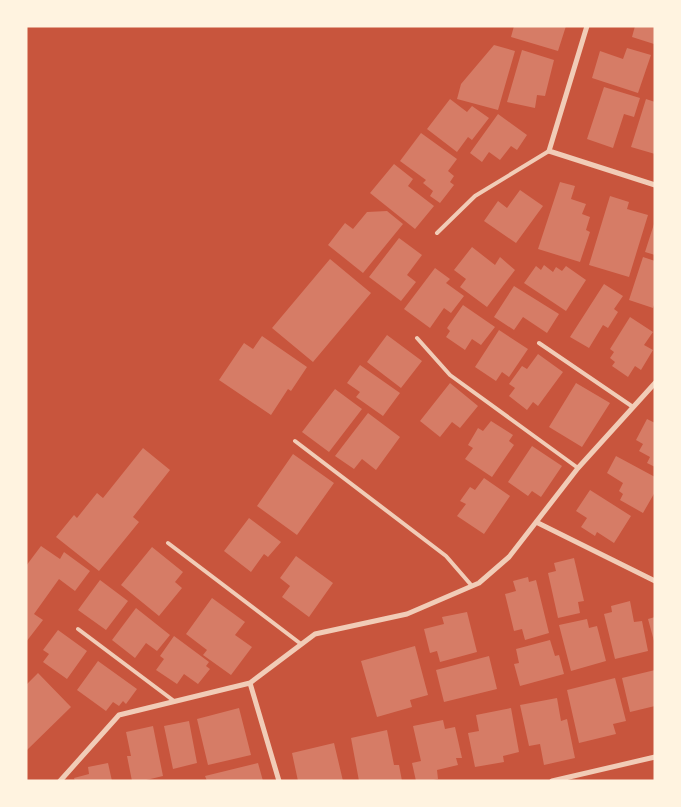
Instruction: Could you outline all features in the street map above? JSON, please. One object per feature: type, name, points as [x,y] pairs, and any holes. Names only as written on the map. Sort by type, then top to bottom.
[{"type":"street","points":[[587,26],[549,151],[655,185]]},
{"type":"street","points":[[60,781],[119,715],[250,683],[315,634],[407,614],[479,583],[509,557],[578,468],[655,383]]},
{"type":"street","points":[[536,522],[655,581]]},
{"type":"street","points":[[250,683],[278,781]]},
{"type":"street","points":[[552,781],[655,757]]},
{"type":"lane","points":[[437,233],[475,196],[549,151]]},
{"type":"lane","points":[[417,338],[450,376],[578,468]]},
{"type":"lane","points":[[539,343],[633,407]]},
{"type":"lane","points":[[295,442],[446,556],[472,586]]},
{"type":"lane","points":[[168,543],[301,644]]},
{"type":"lane","points":[[78,629],[174,701]]},
{"type":"building","points":[[514,26],[566,26],[558,51],[511,37]]},
{"type":"building","points":[[635,26],[655,26],[654,44],[632,37]]},
{"type":"building","points":[[494,45],[515,51],[498,110],[457,99],[461,84]]},
{"type":"building","points":[[627,48],[651,55],[638,93],[592,78],[600,51],[623,59]]},
{"type":"building","points":[[522,50],[554,60],[545,96],[537,95],[535,108],[507,102]]},
{"type":"building","points":[[604,87],[640,98],[634,117],[624,114],[613,148],[587,139]]},
{"type":"building","points":[[450,99],[467,112],[472,106],[489,118],[472,140],[468,137],[457,152],[427,129]]},
{"type":"building","points":[[646,99],[655,102],[655,154],[631,147]]},
{"type":"building","points":[[498,114],[527,135],[517,150],[511,146],[500,160],[489,152],[482,162],[470,153]]},
{"type":"building","points":[[421,133],[457,159],[448,171],[454,176],[450,182],[454,185],[440,203],[430,196],[433,191],[423,183],[426,180],[400,161]]},
{"type":"building","points":[[394,164],[413,179],[408,186],[434,206],[415,229],[370,193]]},
{"type":"building","points":[[560,182],[575,186],[571,199],[586,204],[582,214],[590,217],[586,230],[590,232],[580,262],[538,249]]},
{"type":"building","points":[[520,190],[543,206],[516,243],[484,221],[498,201],[507,208]]},
{"type":"building","points":[[610,196],[629,202],[627,209],[648,215],[629,277],[589,265]]},
{"type":"building","points":[[387,211],[403,224],[363,273],[328,245],[345,223],[353,229],[367,212]]},
{"type":"building","points":[[655,224],[655,255],[645,252]]},
{"type":"building","points":[[399,238],[422,255],[407,275],[416,282],[401,301],[369,277]]},
{"type":"building","points":[[472,247],[495,265],[500,257],[515,270],[487,307],[460,287],[466,279],[454,270]]},
{"type":"building","points":[[643,257],[655,261],[655,302],[653,308],[629,300]]},
{"type":"building","points":[[330,259],[371,293],[313,362],[272,328]]},
{"type":"building","points":[[544,265],[553,272],[556,267],[562,271],[566,266],[586,280],[566,311],[524,283],[536,266],[541,270]]},
{"type":"building","points":[[435,268],[450,279],[446,283],[464,296],[451,313],[444,308],[430,328],[404,309]]},
{"type":"building","points":[[604,284],[623,296],[614,309],[618,312],[608,328],[603,325],[589,348],[570,337]]},
{"type":"building","points":[[514,286],[559,314],[547,333],[523,317],[514,330],[494,317]]},
{"type":"building","points":[[463,305],[495,327],[481,345],[472,339],[465,350],[446,337],[450,331],[447,328]]},
{"type":"building","points":[[630,317],[653,332],[644,345],[653,350],[641,370],[635,366],[628,377],[612,366],[615,362],[610,358],[614,352],[610,349]]},
{"type":"building","points":[[499,330],[528,349],[509,377],[502,372],[496,381],[475,367]]},
{"type":"building","points":[[387,335],[422,361],[401,388],[367,362]]},
{"type":"building","points":[[262,336],[307,367],[291,391],[288,389],[271,415],[219,380],[244,343],[253,349]]},
{"type":"building","points":[[538,354],[563,372],[538,406],[533,402],[527,410],[509,396],[515,388],[509,384],[522,366],[527,369]]},
{"type":"building","points":[[360,365],[400,393],[383,416],[356,397],[360,392],[347,383]]},
{"type":"building","points":[[450,383],[478,406],[460,428],[452,422],[440,437],[420,421]]},
{"type":"building","points":[[576,383],[610,403],[582,447],[549,427]]},
{"type":"building","points":[[335,389],[362,409],[329,452],[302,432]]},
{"type":"building","points":[[368,413],[400,437],[376,470],[362,459],[354,469],[335,456]]},
{"type":"building","points":[[647,419],[655,423],[655,467],[647,463],[650,457],[639,451],[643,444],[636,440]]},
{"type":"building","points":[[491,421],[513,435],[509,441],[514,445],[492,477],[465,459],[473,448],[468,445],[478,428],[483,431]]},
{"type":"building","points":[[532,446],[562,466],[541,497],[532,491],[528,496],[508,482]]},
{"type":"building","points":[[143,448],[170,470],[133,517],[139,522],[99,571],[56,537],[74,515],[77,518],[97,493],[103,498]]},
{"type":"building","points":[[293,454],[334,483],[297,535],[257,506]]},
{"type":"building","points":[[616,456],[655,477],[655,492],[643,513],[620,500],[623,494],[619,491],[623,483],[607,473]]},
{"type":"building","points":[[484,478],[510,496],[484,534],[457,516],[466,504],[460,501],[470,487],[475,490]]},
{"type":"building","points":[[590,490],[631,516],[614,543],[597,532],[595,536],[581,527],[587,518],[576,511]]},
{"type":"building","points":[[249,518],[281,542],[268,557],[264,554],[251,572],[224,551]]},
{"type":"building","points":[[41,546],[60,559],[64,552],[90,571],[75,591],[59,579],[34,614],[43,620],[26,642],[26,566]]},
{"type":"building","points":[[152,547],[183,572],[175,582],[182,588],[159,616],[121,585]]},
{"type":"building","points":[[296,556],[333,583],[309,617],[282,597],[290,586],[280,578]]},
{"type":"building","points":[[574,558],[584,601],[578,602],[580,613],[558,618],[548,573],[556,571],[554,563]]},
{"type":"building","points":[[528,577],[529,582],[536,580],[549,633],[525,640],[522,629],[514,631],[505,594],[516,591],[513,581]]},
{"type":"building","points":[[100,580],[128,601],[106,630],[78,610]]},
{"type":"building","points":[[212,598],[245,622],[235,635],[252,647],[231,675],[203,655],[207,650],[186,634]]},
{"type":"building","points":[[630,601],[634,622],[642,621],[648,651],[615,659],[604,614],[612,612],[611,606]]},
{"type":"building","points":[[136,608],[170,635],[157,651],[146,643],[135,658],[112,640]]},
{"type":"building","points":[[467,612],[477,652],[440,662],[437,651],[430,653],[424,629],[444,624],[442,617]]},
{"type":"building","points":[[655,617],[655,641],[654,641],[648,619]]},
{"type":"building","points":[[587,619],[589,628],[597,626],[606,661],[571,671],[559,625]]},
{"type":"building","points":[[58,630],[87,651],[67,679],[43,662],[49,654],[43,650]]},
{"type":"building","points":[[174,636],[209,662],[206,666],[210,669],[198,684],[184,674],[177,684],[156,670],[164,659],[160,656]]},
{"type":"building","points":[[550,640],[555,656],[559,655],[564,674],[520,686],[514,664],[519,663],[516,649]]},
{"type":"building","points":[[415,646],[428,695],[410,700],[412,707],[377,717],[361,661]]},
{"type":"building","points":[[489,656],[497,689],[444,702],[436,670]]},
{"type":"building","points":[[98,661],[137,689],[126,704],[123,701],[119,706],[113,702],[106,711],[77,690]]},
{"type":"building","points":[[655,670],[655,706],[630,712],[622,678]]},
{"type":"building","points":[[38,673],[71,707],[26,751],[26,685]]},
{"type":"building","points":[[615,678],[626,721],[613,724],[616,734],[579,743],[567,690]]},
{"type":"building","points":[[557,698],[561,721],[567,719],[575,758],[544,765],[540,744],[529,746],[520,705]]},
{"type":"building","points":[[239,708],[251,755],[208,765],[197,719]]},
{"type":"building","points":[[511,708],[519,752],[503,756],[504,762],[475,767],[468,733],[479,731],[476,715]]},
{"type":"building","points":[[443,720],[445,729],[455,727],[462,758],[456,758],[458,765],[437,770],[438,779],[416,781],[412,763],[421,761],[413,726]]},
{"type":"building","points":[[189,721],[197,763],[173,769],[164,726]]},
{"type":"building","points":[[153,726],[163,776],[142,781],[132,781],[127,756],[131,756],[126,732]]},
{"type":"building","points":[[387,730],[394,765],[399,765],[402,781],[359,781],[351,738]]},
{"type":"building","points":[[334,743],[343,781],[298,781],[292,753]]},
{"type":"building","points":[[108,763],[112,781],[75,781],[74,778],[89,774],[88,767]]},
{"type":"building","points":[[258,763],[263,781],[207,781],[205,776]]}]
